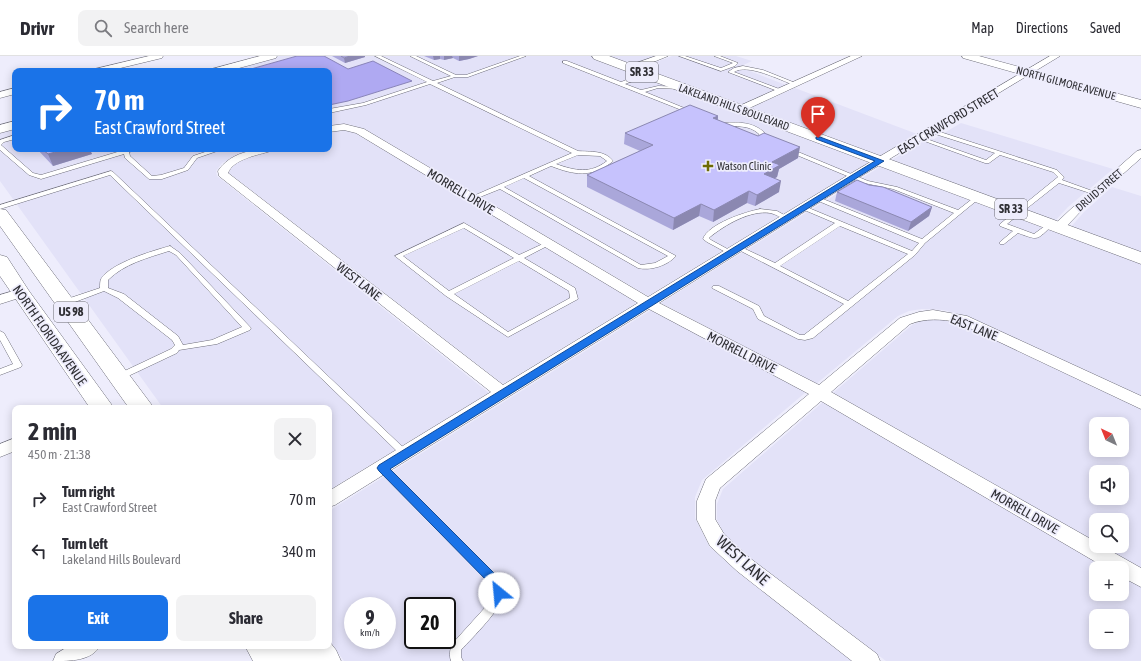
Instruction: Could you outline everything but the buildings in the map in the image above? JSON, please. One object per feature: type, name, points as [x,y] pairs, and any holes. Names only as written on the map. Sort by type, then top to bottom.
[{"type":"main road","name":"LAKELAND HILLS BOULEVARD","points":[[598,56],[1055,226],[1140,256]]},
{"type":"main road","name":"US 98","points":[[0,214],[140,405]]},
{"type":"main road","name":"NORTH FLORIDA AVENUE","points":[[0,261],[20,293],[97,405]]},
{"type":"main road","points":[[20,293],[29,290],[36,291],[75,341],[103,356]]},
{"type":"main road","points":[[264,649],[271,661]]},
{"type":"main road","points":[[289,649],[298,661]]},
{"type":"main road","points":[[316,649],[325,661]]},
{"type":"street","points":[[110,68],[160,56]]},
{"type":"street","points":[[229,68],[272,56]]},
{"type":"street","points":[[631,68],[664,56]]},
{"type":"street","points":[[740,109],[858,56]]},
{"type":"street","name":"NORTH GILMORE AVENUE","points":[[967,56],[1141,104]]},
{"type":"street","name":"EAST CRAWFORD STREET","points":[[332,498],[854,176],[1056,56]]},
{"type":"street","points":[[0,95],[12,93]]},
{"type":"street","points":[[0,129],[12,126]]},
{"type":"street","name":"MORRELL DRIVE","points":[[332,128],[344,126],[352,127],[360,131],[649,303],[820,393],[1141,578]]},
{"type":"street","name":"WEST LANE","points":[[258,152],[236,159],[226,166],[222,171],[223,174],[502,393]]},
{"type":"street","name":"DRUID STREET","points":[[1055,226],[1076,210],[1141,153]]},
{"type":"street","points":[[0,300],[20,293]]},
{"type":"street","name":"EAST LANE","points":[[820,393],[905,321],[914,316],[927,314],[944,315],[962,319],[1141,403]]},
{"type":"street","name":"WEST LANE","points":[[820,393],[712,484],[706,501],[706,520],[717,540],[744,565],[869,661]]},
{"type":"street","points":[[0,451],[12,445]]},
{"type":"street","points":[[64,661],[84,649]]},
{"type":"lane","points":[[377,56],[577,153],[601,154],[610,161],[588,173],[582,173],[551,164]]},
{"type":"lane","points":[[412,56],[455,76]]},
{"type":"lane","points":[[332,110],[364,104],[455,76],[466,76],[524,56]]},
{"type":"lane","points":[[681,56],[721,70],[736,63],[716,56]]},
{"type":"lane","points":[[565,62],[696,114]]},
{"type":"lane","points":[[780,91],[730,72],[731,70],[742,67],[796,84]]},
{"type":"lane","points":[[621,84],[647,74]]},
{"type":"lane","points":[[640,92],[658,87],[685,88]]},
{"type":"lane","points":[[718,122],[738,130]]},
{"type":"lane","points":[[725,125],[738,124],[750,126],[762,133],[763,140]]},
{"type":"lane","points":[[931,131],[1055,172],[1061,177],[1058,181],[1002,225],[1034,237],[1055,226]]},
{"type":"lane","points":[[757,137],[770,143]]},
{"type":"lane","points":[[12,138],[2,141],[0,145],[31,174],[41,177],[121,152]]},
{"type":"lane","points":[[919,138],[987,162],[999,153]]},
{"type":"lane","points":[[785,148],[866,182],[895,188],[959,213]]},
{"type":"lane","points":[[127,152],[127,157],[151,178],[162,177],[186,169],[195,157],[211,152]]},
{"type":"lane","points":[[473,198],[577,153]]},
{"type":"lane","points":[[0,207],[111,173],[405,454]]},
{"type":"lane","points":[[500,186],[506,191],[640,267],[656,266],[673,256],[525,176]]},
{"type":"lane","points":[[1058,181],[1095,193]]},
{"type":"lane","points":[[716,288],[756,308],[761,317],[802,338],[810,336],[913,254],[924,242],[978,197]]},
{"type":"lane","points":[[818,199],[924,242]]},
{"type":"lane","points":[[804,208],[913,254]]},
{"type":"lane","points":[[787,218],[768,211],[756,211],[734,220],[707,236],[706,239],[775,266],[849,304]]},
{"type":"lane","points":[[775,266],[840,223]]},
{"type":"lane","points":[[464,226],[572,290],[574,299],[508,335],[450,294],[398,256],[464,226]]},
{"type":"lane","points":[[1002,243],[1017,231]]},
{"type":"lane","points":[[450,294],[549,243]]},
{"type":"lane","points":[[104,289],[104,280],[109,273],[119,267],[170,248],[178,254],[247,328],[214,342],[176,348]]},
{"type":"lane","points":[[64,303],[104,289],[121,296],[175,338],[178,345],[174,351],[119,377]]},
{"type":"lane","points":[[0,333],[18,365],[0,372]]},
{"type":"lane","points":[[383,468],[497,583],[499,593],[494,604],[456,648],[455,658],[457,661]]},
{"type":"shaded area","points":[[280,56],[297,56],[255,68],[235,68]]},
{"type":"shaded area","points":[[297,56],[324,56],[348,69],[373,61],[412,81],[348,101],[332,104],[332,68],[255,68]]},
{"type":"shaded area","points":[[324,56],[592,56],[871,161],[648,296],[364,129],[349,124],[332,126],[332,104],[348,101],[412,81],[373,61],[348,69]]},
{"type":"shaded area","points":[[604,56],[656,56],[630,66]]},
{"type":"shaded area","points":[[672,56],[736,56],[752,61],[739,67],[786,85],[739,106],[638,69]]},
{"type":"shaded area","points":[[795,88],[917,134],[878,157],[748,109]]},
{"type":"shaded area","points":[[961,123],[1113,169],[1068,207],[1054,222],[890,161],[929,138],[934,139]]},
{"type":"shaded area","points":[[12,128],[12,152],[249,152],[222,163],[216,171],[217,176],[489,393],[332,488],[332,405],[161,405],[0,181],[0,131]]},
{"type":"shaded area","points":[[344,129],[355,133],[638,302],[503,384],[229,173],[232,166],[240,161],[267,152],[332,152],[332,131]]},
{"type":"shaded area","points":[[883,165],[1141,261],[1141,397],[962,315],[944,310],[922,309],[909,311],[898,316],[816,384],[661,303]]},
{"type":"shaded area","points":[[1112,187],[1141,196],[1141,254],[1070,228],[1084,212]]},
{"type":"shaded area","points":[[651,310],[806,392],[702,480],[695,497],[695,518],[709,546],[737,571],[853,661],[344,661],[332,644],[332,509]]},
{"type":"shaded area","points":[[932,319],[946,320],[961,324],[1141,408],[1141,569],[1112,553],[1129,553],[1129,513],[1089,513],[1089,540],[833,393],[912,325],[921,321]]},
{"type":"shaded area","points":[[823,402],[1096,561],[1089,561],[1089,601],[1129,601],[1129,580],[1141,587],[1141,661],[886,661],[751,559],[726,537],[717,520],[717,504],[723,489]]},
{"type":"place","name":"Watson Clinic","points":[[708,166]]},
{"type":"route","points":[[499,593],[497,583],[383,468],[502,393],[880,161],[818,138]]}]
